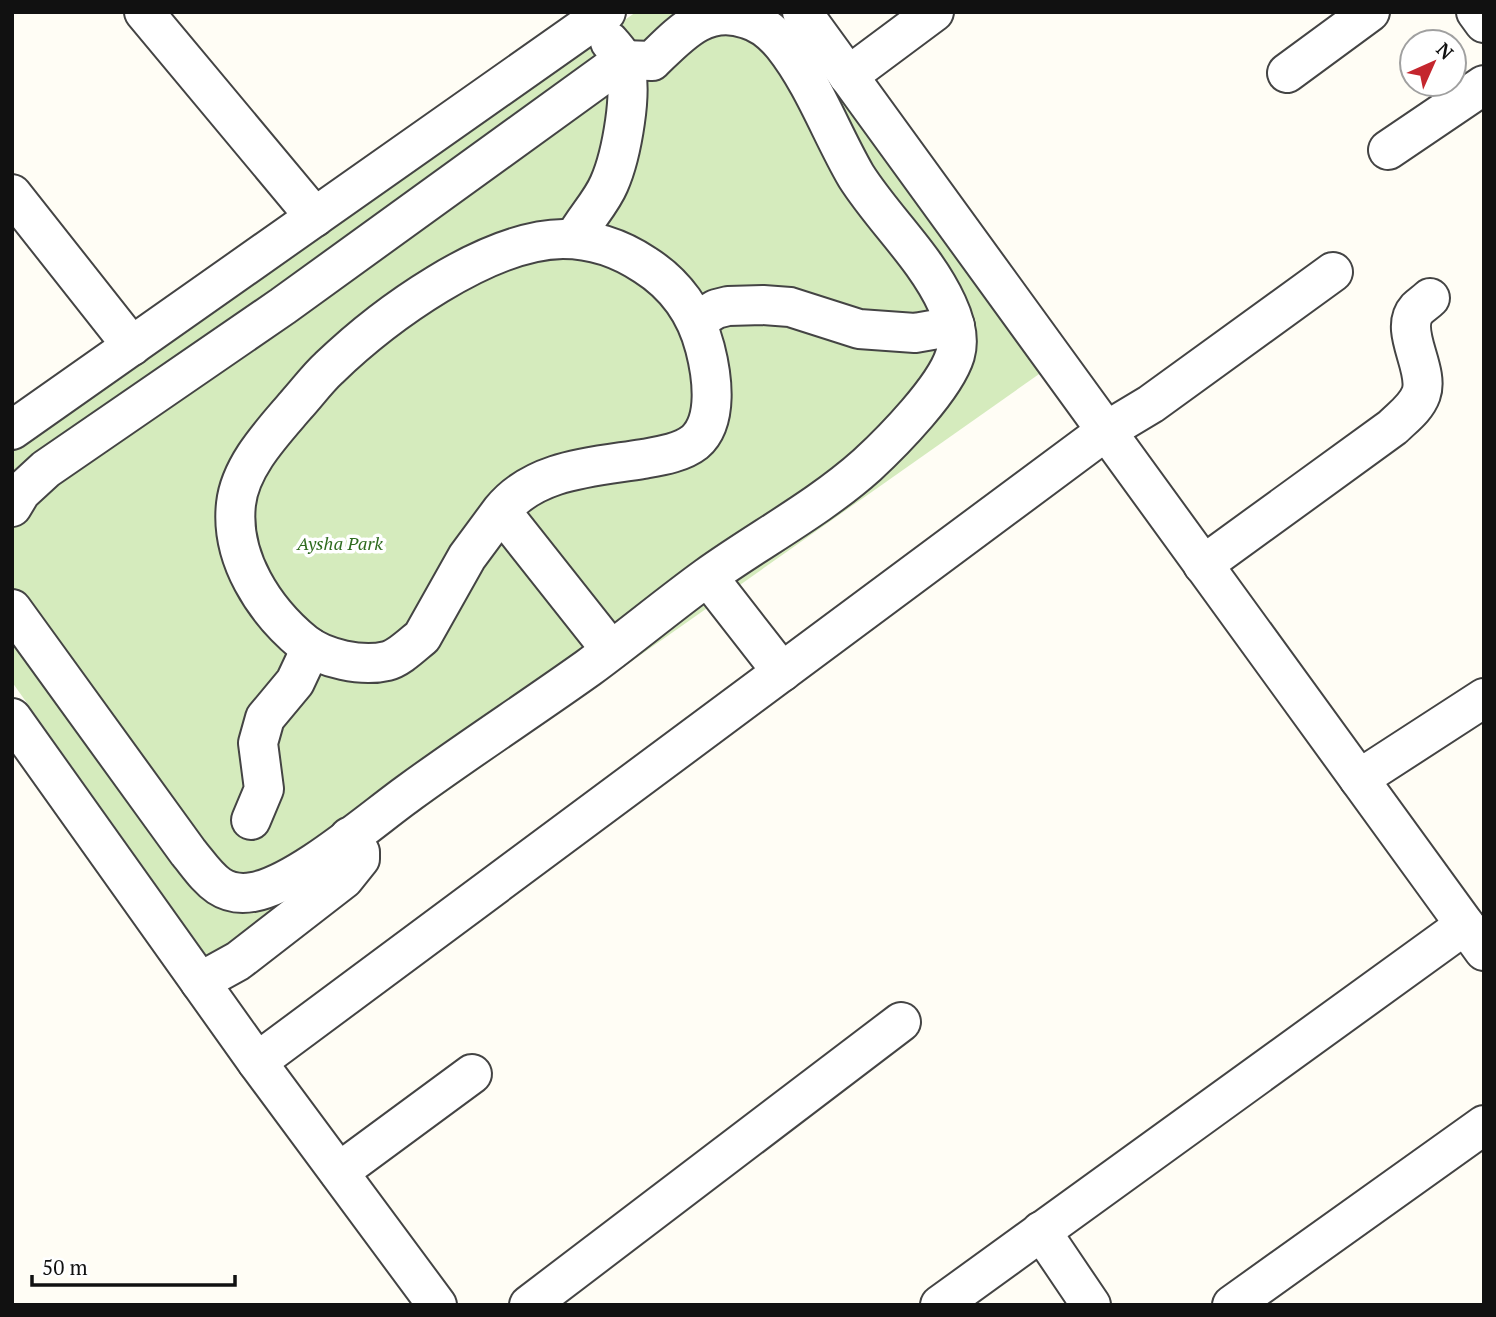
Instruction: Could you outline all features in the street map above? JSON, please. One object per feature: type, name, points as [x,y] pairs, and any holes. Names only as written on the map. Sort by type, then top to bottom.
[{"type":"street","points":[[144,12],[315,217]]},
{"type":"street","points":[[802,12],[1474,938],[1041,1231],[940,1305]]},
{"type":"street","points":[[848,76],[933,12]]},
{"type":"street","points":[[1287,73],[1370,12]]},
{"type":"street","points":[[1476,12],[1484,23]]},
{"type":"street","points":[[12,507],[21,492],[46,469],[284,306],[624,60],[652,61],[685,30],[704,18],[728,15],[747,19],[774,35],[785,48],[814,95],[857,177],[926,268],[947,303],[955,326],[957,344],[954,359],[940,383],[902,429],[846,483],[708,577],[611,650],[305,869],[274,886],[236,893],[223,890],[208,877],[12,609]]},
{"type":"street","points":[[12,430],[600,17],[624,60],[628,85],[618,154],[609,185],[574,239]]},
{"type":"street","points":[[1388,150],[1484,85]]},
{"type":"street","points":[[12,194],[132,346]]},
{"type":"street","points":[[574,239],[599,243],[630,255],[673,288],[696,321],[705,349],[711,402],[707,425],[693,443],[662,456],[555,475],[521,492],[501,511],[467,557],[422,637],[390,661],[347,661],[311,648],[273,612],[253,583],[242,554],[236,529],[236,502],[245,476],[258,453],[327,369],[372,329],[411,300],[507,250],[539,242],[574,239]]},
{"type":"street","points":[[257,1062],[1106,431],[1151,404],[1334,272]]},
{"type":"street","points":[[1203,565],[1392,426],[1417,402],[1423,391],[1423,373],[1412,338],[1412,318],[1416,310],[1430,298]]},
{"type":"street","points":[[696,321],[716,309],[728,306],[763,305],[790,307],[859,329],[915,333],[955,326]]},
{"type":"street","points":[[501,511],[611,650]]},
{"type":"street","points":[[708,577],[782,671]]},
{"type":"street","points":[[251,820],[264,789],[258,743],[265,718],[295,682],[311,648]]},
{"type":"street","points":[[1359,779],[1484,698]]},
{"type":"street","points":[[12,718],[257,1062],[437,1305]]},
{"type":"street","points":[[200,982],[237,961],[344,879],[360,859],[360,852],[349,836]]},
{"type":"street","points":[[529,1305],[901,1022]]},
{"type":"street","points":[[339,1172],[472,1074]]},
{"type":"street","points":[[1232,1305],[1484,1125]]},
{"type":"street","points":[[1041,1231],[1091,1305]]},
{"type":"green space","name":"Aysha Park","points":[[636,12],[778,12],[1042,372],[209,959],[12,682],[12,452]]}]
